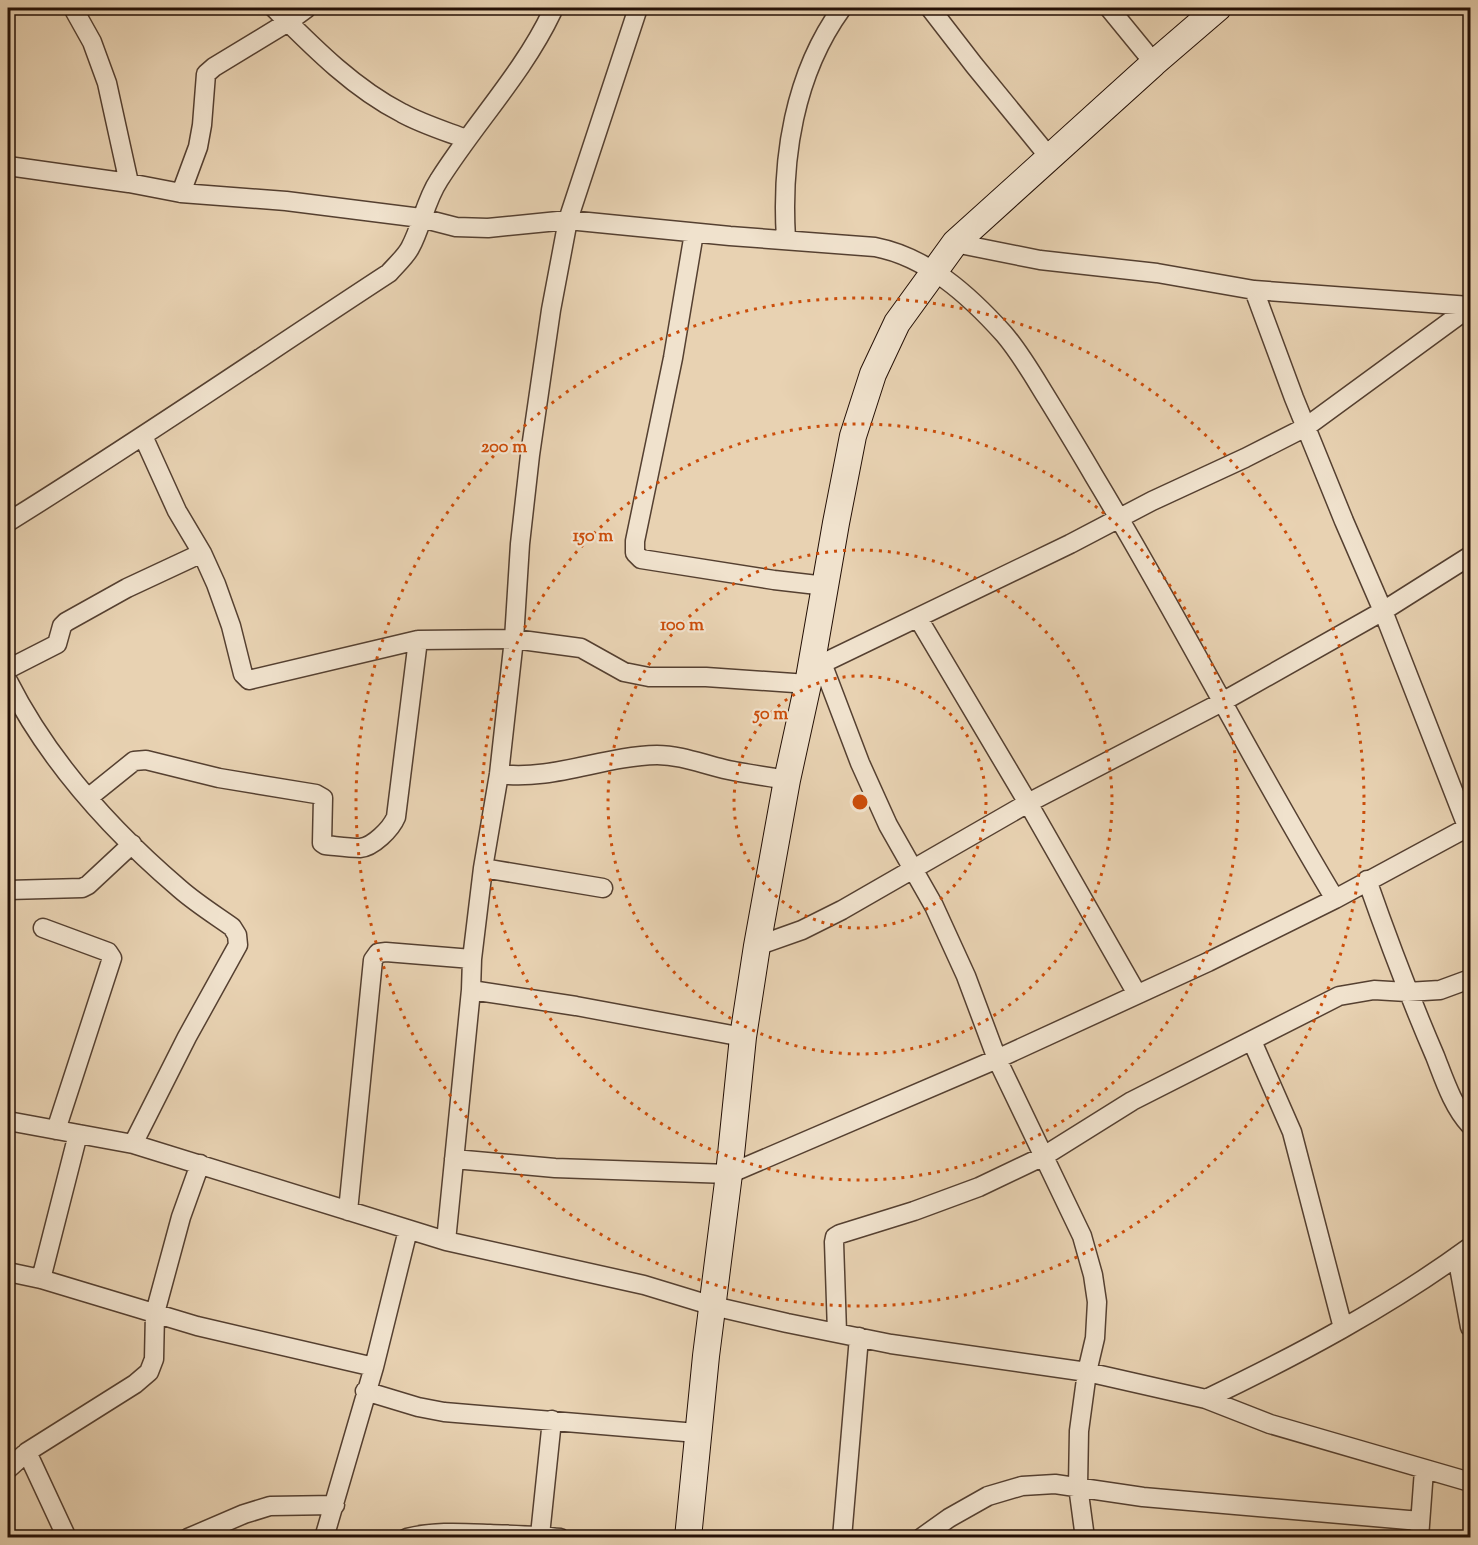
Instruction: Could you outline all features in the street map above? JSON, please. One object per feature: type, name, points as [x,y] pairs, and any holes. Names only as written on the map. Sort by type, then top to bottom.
[{"type":"street","points":[[73,8],[92,42],[107,83],[129,183]]},
{"type":"street","points":[[274,8],[327,59],[382,102],[404,114],[466,139]]},
{"type":"street","points":[[181,193],[198,147],[206,74],[306,8]]},
{"type":"street","points":[[446,1241],[471,990],[472,959],[483,868],[499,774],[514,639],[520,544],[548,330],[568,220],[638,8]]},
{"type":"street","points":[[786,240],[784,199],[794,115],[820,44],[842,8]]},
{"type":"street","points":[[930,8],[1050,158]]},
{"type":"street","points":[[1110,8],[1154,63]]},
{"type":"street","points":[[688,1538],[697,1433],[729,1174],[742,1037],[787,780],[814,672],[836,523],[853,436],[873,374],[897,323],[955,243],[1218,8]]},
{"type":"street","points":[[8,522],[143,436],[215,386],[389,273],[409,251],[437,182],[466,139],[525,61],[552,12]]},
{"type":"street","points":[[8,166],[129,183],[181,193],[286,201],[421,218],[456,227],[488,228],[568,220],[694,233],[875,247],[894,251],[934,272],[969,298],[1005,335],[1027,366],[1120,518],[1292,828],[1335,899]]},
{"type":"street","points":[[694,233],[673,358],[635,553],[641,558],[652,560],[826,586]]},
{"type":"street","points":[[955,243],[1040,260],[1157,273],[1254,290],[1470,306]]},
{"type":"street","points":[[454,1159],[555,1168],[729,1174],[997,1059],[1208,962],[1469,829],[1383,611],[1306,427],[1254,290]]},
{"type":"street","points":[[143,436],[177,511],[202,553],[216,584],[231,626],[243,674],[249,680],[418,640],[514,639],[581,648],[624,672],[649,677],[814,672],[918,618],[1071,544],[1152,501],[1245,459],[1306,427],[1470,306]]},
{"type":"street","points":[[8,669],[57,644],[62,626],[66,622],[127,588],[202,553]]},
{"type":"street","points":[[757,946],[802,930],[1028,803],[1222,702],[1383,611],[1470,556]]},
{"type":"street","points":[[918,618],[1028,803],[1137,994]]},
{"type":"street","points":[[88,798],[134,761],[146,760],[219,778],[316,794],[323,798],[321,843],[362,848],[392,827],[396,817],[418,640]]},
{"type":"street","points":[[814,672],[888,825],[914,868],[966,976],[997,1059],[1082,1236],[1093,1275],[1097,1302],[1096,1329],[1087,1372],[1079,1431],[1078,1486],[1085,1538]]},
{"type":"street","points":[[8,681],[39,735],[88,798],[132,844],[181,889],[232,927],[237,935],[238,945],[187,1037],[133,1144]]},
{"type":"street","points":[[499,774],[519,777],[626,757],[658,755],[679,757],[725,770],[787,780]]},
{"type":"street","points":[[8,890],[82,888],[132,844]]},
{"type":"street","points":[[483,868],[603,888]]},
{"type":"street","points":[[1367,880],[1407,992],[1448,1089],[1470,1125]]},
{"type":"street","points":[[44,928],[108,952],[112,958],[56,1130]]},
{"type":"street","points":[[348,1211],[373,960],[378,953],[386,952],[472,959]]},
{"type":"street","points":[[837,1332],[835,1237],[979,1187],[1044,1156],[1132,1101],[1339,996],[1374,990],[1407,992],[1440,990],[1470,979]]},
{"type":"street","points":[[471,990],[576,1006],[742,1037]]},
{"type":"street","points":[[1252,1041],[1292,1132],[1343,1328]]},
{"type":"street","points":[[8,1121],[133,1144],[446,1241],[644,1285],[713,1306],[891,1344],[1087,1372],[1206,1399],[1270,1424],[1470,1482]]},
{"type":"street","points":[[41,1279],[78,1134]]},
{"type":"street","points":[[8,1469],[27,1452],[135,1384],[148,1372],[154,1359],[155,1313],[181,1217],[200,1164]]},
{"type":"street","points":[[324,1538],[365,1391],[374,1367],[408,1230]]},
{"type":"street","points":[[1206,1399],[1280,1364],[1372,1312],[1464,1251],[1470,1327]]},
{"type":"street","points":[[8,1272],[41,1279],[197,1326],[374,1367]]},
{"type":"street","points":[[842,1538],[859,1337]]},
{"type":"street","points":[[365,1391],[418,1407],[444,1412],[697,1433]]},
{"type":"street","points":[[540,1535],[552,1420]]},
{"type":"street","points":[[27,1452],[67,1538]]},
{"type":"street","points":[[921,1538],[949,1518],[979,1501],[1006,1490],[1022,1486],[1055,1484],[1143,1497],[1419,1529],[1424,1470]]},
{"type":"street","points":[[188,1538],[244,1514],[270,1506],[335,1505]]},
{"type":"street","points":[[407,1538],[417,1535],[462,1533],[540,1535],[560,1538]]}]
